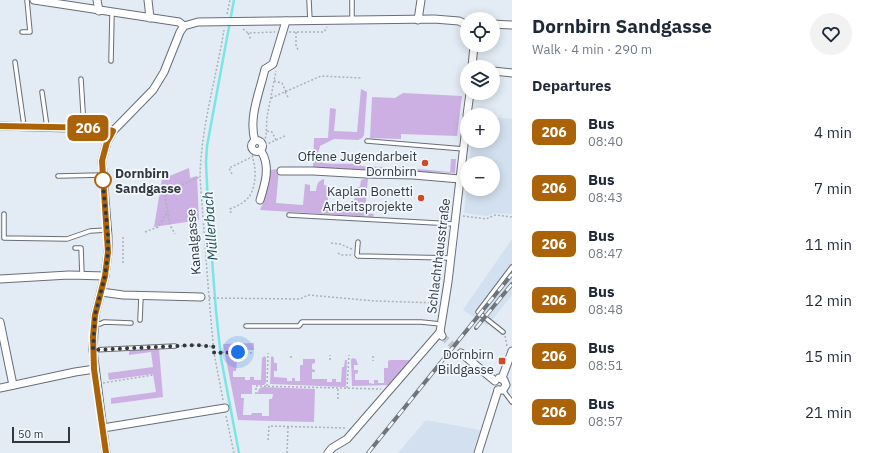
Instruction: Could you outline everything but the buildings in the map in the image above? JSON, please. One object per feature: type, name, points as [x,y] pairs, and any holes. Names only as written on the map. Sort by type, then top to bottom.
[{"type":"street","points":[[34,0],[179,22],[184,26]]},
{"type":"street","points":[[97,0],[99,11]]},
{"type":"street","points":[[148,0],[150,18]]},
{"type":"street","points":[[418,20],[421,0]]},
{"type":"street","points":[[106,453],[94,369],[93,350],[95,315],[105,276],[108,252],[102,161],[107,142],[113,131],[153,90],[164,72],[180,32],[184,26],[194,23],[286,21],[418,20],[460,21]]},
{"type":"street","points":[[260,200],[267,177],[264,158],[258,148],[253,130],[254,116],[265,69],[274,64],[286,21]]},
{"type":"street","points":[[500,24],[512,25]]},
{"type":"street","points":[[500,72],[512,73]]},
{"type":"street","points":[[0,126],[101,128],[113,131]]},
{"type":"street","name":"Schlachthausstraße","points":[[463,156],[464,149]]},
{"type":"street","points":[[281,171],[413,175],[460,179]]},
{"type":"street","name":"Schlachthausstraße","points":[[388,392],[441,334],[460,179]]},
{"type":"street","points":[[0,279],[82,275],[105,276]]},
{"type":"street","points":[[101,292],[142,296],[201,297]]},
{"type":"street","points":[[0,322],[13,385]]},
{"type":"street","points":[[478,453],[503,384],[509,350]]},
{"type":"street","points":[[461,353],[503,384]]},
{"type":"street","points":[[0,388],[94,369]]},
{"type":"street","points":[[328,453],[332,448],[347,439],[388,392]]},
{"type":"street","points":[[103,428],[225,408]]},
{"type":"lane","points":[[22,32],[30,32],[27,0]]},
{"type":"lane","points":[[309,0],[310,21]]},
{"type":"lane","points":[[352,0],[352,20]]},
{"type":"lane","points":[[111,61],[112,13]]},
{"type":"lane","points":[[15,62],[24,126]]},
{"type":"lane","points":[[81,78],[84,128]]},
{"type":"lane","points":[[42,92],[47,127]]},
{"type":"lane","points":[[367,140],[464,149]]},
{"type":"lane","points":[[58,176],[102,175]]},
{"type":"lane","points":[[4,214],[4,238],[68,239],[90,231],[107,230]]},
{"type":"lane","points":[[289,215],[455,224]]},
{"type":"lane","points":[[358,242],[358,256],[451,258]]},
{"type":"lane","points":[[74,248],[81,248],[82,275]]},
{"type":"lane","points":[[503,332],[478,312],[512,267]]},
{"type":"lane","points":[[140,320],[142,296]]},
{"type":"lane","points":[[94,323],[131,322]]},
{"type":"lane","points":[[246,326],[299,326],[302,322],[421,322],[442,324]]},
{"type":"lane","points":[[93,350],[175,346]]},
{"type":"lane","points":[[503,384],[512,402]]},
{"type":"path","name":"Kanalgasse","points":[[230,0],[228,22],[204,132],[200,162],[200,177],[209,298],[215,347],[214,353],[234,453]]},
{"type":"path","points":[[296,32],[296,45],[298,50]]},
{"type":"path","points":[[248,33],[251,40]]},
{"type":"path","points":[[231,212],[230,208],[243,203],[249,197],[252,190],[258,148],[266,137],[267,117],[277,68],[274,64]]},
{"type":"path","points":[[271,98],[321,76],[361,78]]},
{"type":"path","points":[[274,81],[282,83],[288,97]]},
{"type":"path","points":[[266,131],[272,132],[276,140]]},
{"type":"path","points":[[232,174],[228,168],[258,148],[285,136]]},
{"type":"path","points":[[283,137],[284,141]]},
{"type":"path","points":[[159,192],[178,187],[200,177]]},
{"type":"path","points":[[164,191],[170,225],[176,234]]},
{"type":"path","points":[[145,232],[158,227],[168,212]]},
{"type":"path","points":[[461,216],[486,219],[495,215],[512,217]]},
{"type":"path","points":[[123,235],[123,263]]},
{"type":"path","points":[[331,243],[340,244],[357,253]]},
{"type":"path","points":[[338,253],[342,255],[357,253]]},
{"type":"path","points":[[212,298],[300,299],[308,295],[375,301],[441,303]]},
{"type":"path","points":[[503,332],[509,350]]},
{"type":"path","points":[[175,346],[197,345],[215,347]]},
{"type":"path","points":[[214,353],[250,353],[249,357]]},
{"type":"path","points":[[267,386],[268,353]]},
{"type":"path","points":[[330,355],[330,360]]},
{"type":"path","points":[[347,388],[349,355]]},
{"type":"path","points":[[373,356],[373,361]]},
{"type":"path","points":[[101,383],[153,375]]},
{"type":"path","points":[[256,394],[256,386],[385,389],[388,392]]},
{"type":"path","points":[[338,388],[338,400]]},
{"type":"path","points":[[268,440],[269,426],[352,428],[355,430]]},
{"type":"path","points":[[287,453],[288,427]]},
{"type":"shaded area","points":[[361,89],[367,92],[364,135],[358,140],[334,139],[320,146],[317,157],[320,161],[324,163],[361,164],[361,166],[383,167],[383,169],[397,170],[398,167],[450,172],[451,159],[456,159],[455,173],[313,168],[314,138],[328,138],[330,108],[336,109],[334,131],[357,132]]},
{"type":"shaded area","points":[[403,93],[460,96],[460,100],[462,100],[457,136],[401,134],[401,139],[370,138],[372,97],[395,98]]},
{"type":"shaded area","points":[[500,118],[512,119],[512,214],[494,213],[487,216],[464,213],[466,196],[500,196],[500,156],[470,156],[471,148],[500,148]]},
{"type":"shaded area","points":[[189,168],[190,178],[197,176],[199,220],[154,227],[162,179]]},
{"type":"shaded area","points":[[279,169],[276,203],[303,205],[305,184],[310,185],[310,191],[316,191],[319,182],[324,179],[324,185],[328,186],[328,206],[353,208],[356,187],[360,187],[361,180],[368,178],[365,213],[374,214],[373,217],[260,210],[263,203],[262,201],[270,170]]},
{"type":"shaded area","points":[[512,239],[512,295],[487,326],[463,310]]},
{"type":"shaded area","points":[[254,343],[254,350],[246,350],[245,357],[234,357],[234,362],[237,362],[236,371],[233,371],[233,377],[245,377],[245,380],[250,380],[250,377],[254,377],[254,380],[261,380],[262,358],[265,356],[266,383],[264,385],[252,385],[252,394],[241,394],[241,398],[244,398],[243,415],[262,413],[262,416],[269,416],[269,399],[272,399],[273,394],[257,394],[259,389],[262,387],[315,389],[314,422],[238,420],[223,344]]},
{"type":"shaded area","points":[[159,349],[163,397],[111,404],[111,398],[156,392],[153,374],[109,380],[108,373],[153,367],[151,352],[129,355],[129,350]]},
{"type":"shaded area","points":[[272,356],[274,358],[274,363],[277,363],[277,371],[274,371],[274,377],[287,378],[287,381],[292,381],[292,378],[295,378],[295,381],[300,381],[300,365],[303,365],[303,359],[315,359],[315,363],[312,364],[312,369],[315,370],[315,372],[312,372],[312,379],[327,379],[327,382],[332,382],[332,379],[336,379],[336,382],[341,382],[342,367],[344,367],[345,360],[347,360],[346,386],[270,384]]},
{"type":"shaded area","points":[[352,358],[356,359],[358,365],[354,365],[354,370],[358,370],[358,373],[355,374],[355,380],[369,380],[369,383],[374,384],[374,380],[378,380],[378,383],[384,383],[384,368],[388,368],[388,361],[410,360],[390,385],[352,386]]},
{"type":"shaded area","points":[[426,420],[480,430],[473,453],[398,453]]},
{"type":"waterway","name":"Müllerbach","points":[[234,0],[207,146],[206,162],[208,207],[221,358],[239,453]]},
{"type":"tunnel","points":[[442,336],[461,353]]},
{"type":"railway","points":[[368,453],[512,274]]},
{"type":"railway","points":[[476,328],[512,284]]},
{"type":"bus line","name":"206","points":[[0,126],[101,128],[113,131],[107,142],[102,161],[108,252],[105,276],[95,315],[93,337],[94,369],[106,453]]},
{"type":"place","name":"Offene Jugendarbeit Dornbirn","points":[[425,163]]},
{"type":"place","name":"Dornbirn Sandgasse","points":[[103,180]]},
{"type":"place","name":"Kaplan Bonetti Arbeitsprojekte","points":[[421,198]]},
{"type":"place","name":"Dornbirn Bildgasse","points":[[502,361]]},
{"type":"route","points":[[103,180],[102,175],[108,236],[108,252],[105,276],[95,315],[93,350],[197,345],[215,347],[214,353],[238,352]]}]
